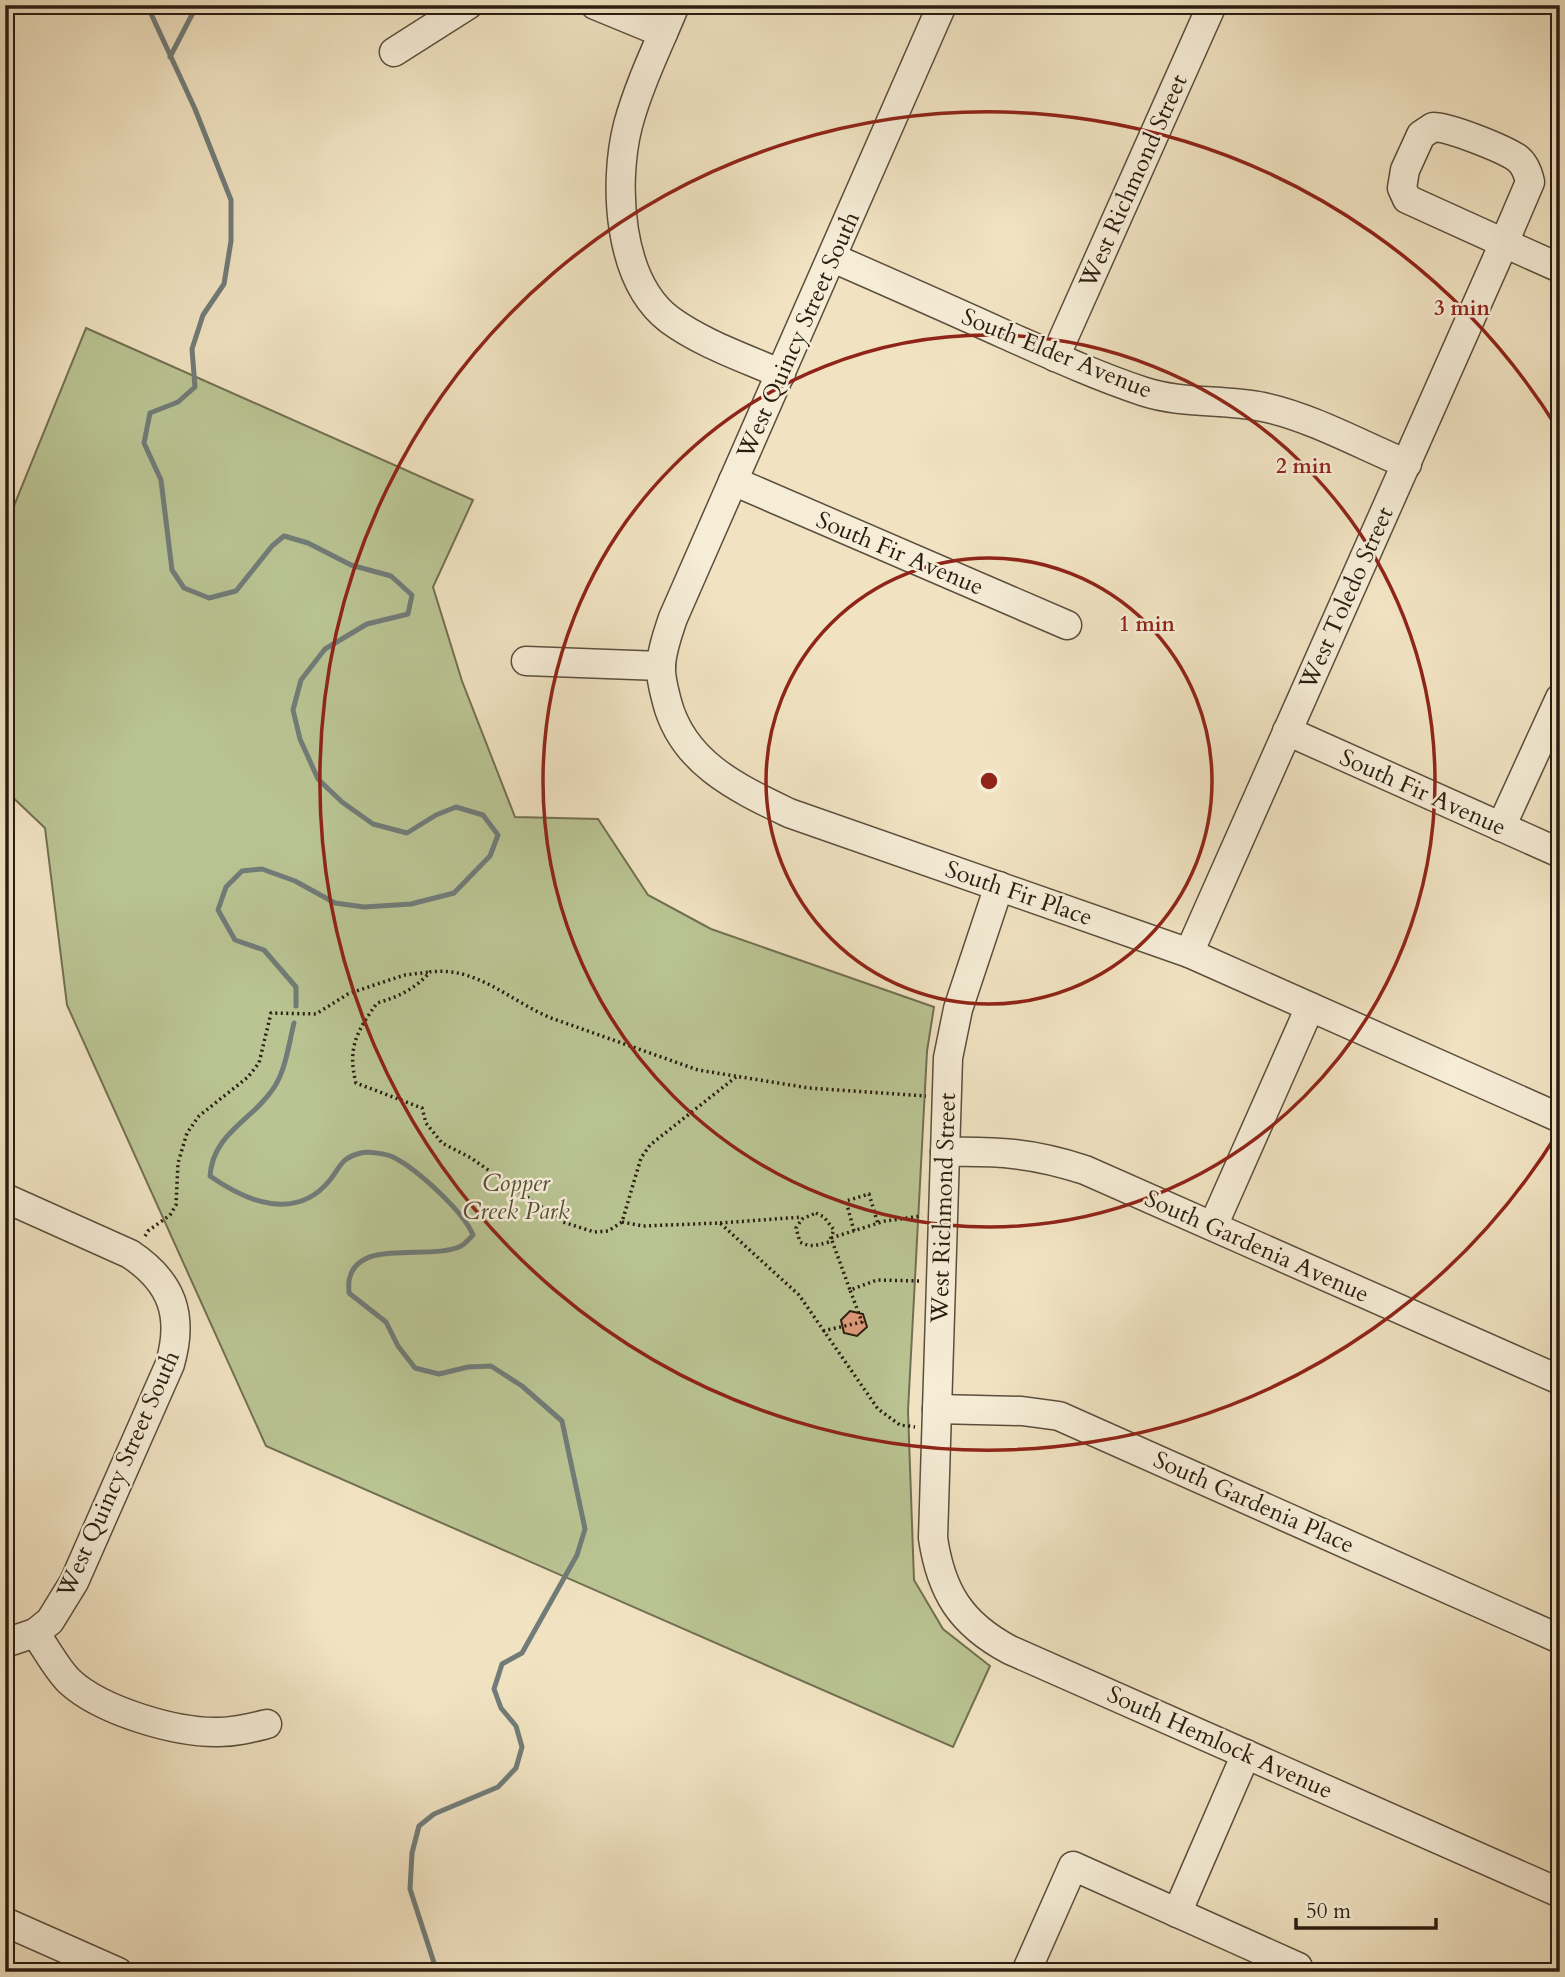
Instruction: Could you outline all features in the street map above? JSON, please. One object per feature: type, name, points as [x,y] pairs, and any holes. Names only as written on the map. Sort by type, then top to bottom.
[{"type":"street","points":[[394,52],[468,5]]},
{"type":"street","points":[[595,5],[663,33]]},
{"type":"street","points":[[675,5],[636,100],[624,146],[622,208],[635,271],[644,292],[670,320],[696,336],[781,374]]},
{"type":"street","name":"West Quincy Street South","points":[[661,666],[673,618],[943,5]]},
{"type":"street","name":"West Richmond Street","points":[[1055,357],[1212,5]]},
{"type":"street","points":[[1504,243],[1530,182],[1528,172],[1518,159],[1446,127],[1433,127],[1421,135],[1405,170],[1402,188],[1407,199],[1504,243],[1560,268]]},
{"type":"street","name":"West Toledo Street","points":[[1189,953],[1504,243]]},
{"type":"street","name":"South Elder Avenue","points":[[833,257],[1055,357],[1145,393],[1243,403],[1293,415],[1406,464]]},
{"type":"street","name":"South Fir Avenue","points":[[733,481],[1067,625]]},
{"type":"street","points":[[526,661],[661,666]]},
{"type":"street","name":"South Fir Place","points":[[661,666],[666,699],[678,734],[709,768],[730,782],[800,818],[1189,953],[1560,1118]]},
{"type":"street","points":[[1501,827],[1560,698]]},
{"type":"street","name":"South Fir Avenue","points":[[1287,732],[1560,853]]},
{"type":"street","name":"West Richmond Street","points":[[933,1538],[927,1418],[945,1152],[948,1058],[952,1034],[999,886]]},
{"type":"street","points":[[1213,1226],[1310,1007]]},
{"type":"street","name":"South Gardenia Avenue","points":[[945,1152],[1008,1152],[1055,1160],[1085,1170],[1560,1380]]},
{"type":"street","name":"West Quincy Street South","points":[[5,1198],[130,1254],[149,1266],[161,1280],[173,1305],[176,1325],[176,1344],[170,1364],[74,1582],[50,1621],[35,1633]]},
{"type":"street","name":"South Gardenia Place","points":[[927,1418],[1022,1411],[1059,1416],[1560,1639]]},
{"type":"street","name":"South Hemlock Avenue","points":[[933,1538],[939,1571],[953,1601],[990,1639],[1559,1892]]},
{"type":"street","points":[[5,1643],[35,1633],[67,1679],[83,1692],[131,1715],[160,1724],[216,1732],[237,1731],[267,1724]]},
{"type":"street","points":[[1177,1913],[1246,1754]]},
{"type":"street","points":[[1026,1972],[1073,1866],[1297,1969]]},
{"type":"street","points":[[5,1922],[118,1972]]},
{"type":"path","points":[[143,1241],[148,1231],[170,1215],[176,1205],[178,1163],[187,1133],[199,1116],[248,1077],[259,1063],[271,1013],[316,1014],[348,994],[405,975],[444,970],[467,974],[487,982],[531,1010],[698,1070],[809,1088],[928,1096]]},
{"type":"path","points":[[430,972],[400,996],[377,1003],[366,1018],[353,1044],[351,1066],[355,1083],[422,1108],[426,1123],[442,1143],[471,1158],[563,1222],[594,1232],[608,1231],[622,1222],[641,1158],[650,1145],[736,1077]]},
{"type":"path","points":[[854,1231],[846,1201],[869,1194],[878,1224]]},
{"type":"path","points":[[622,1222],[643,1226],[720,1223],[806,1217],[816,1213],[821,1214],[834,1230],[829,1242],[814,1246],[800,1241],[796,1228],[806,1217]]},
{"type":"path","points":[[831,1238],[878,1224],[925,1216]]},
{"type":"path","points":[[720,1223],[799,1295],[878,1409],[900,1425],[927,1418]]},
{"type":"path","points":[[823,1331],[862,1322],[831,1238]]},
{"type":"path","points":[[850,1290],[877,1280],[922,1282]]},
{"type":"green space","name":"Copper Creek Park","points":[[86,328],[473,500],[433,587],[462,681],[515,817],[598,819],[648,895],[711,929],[934,1007],[927,1051],[908,1411],[914,1580],[943,1629],[990,1666],[953,1747],[266,1446],[67,1005],[45,828],[5,790],[5,528]]},
{"type":"building","points":[[850,1311],[863,1314],[867,1327],[857,1336],[844,1333],[841,1320]]},
{"type":"waterway","points":[[147,5],[195,109],[231,200],[231,241],[224,284],[203,315],[192,349],[195,387],[178,402],[150,413],[144,443],[161,480],[172,570],[184,588],[209,598],[236,591],[272,546],[284,536],[308,543],[351,565],[391,576],[412,595],[408,614],[367,624],[325,649],[301,680],[293,710],[300,739],[318,779],[342,802],[373,824],[407,833],[436,815],[456,807],[483,815],[498,835],[490,856],[454,893],[411,904],[364,907],[335,903],[295,881],[262,869],[242,871],[226,887],[218,910],[235,940],[264,950],[296,987],[296,1006]]},
{"type":"waterway","points":[[170,57],[197,5]]},
{"type":"waterway","points":[[294,1023],[279,1079],[266,1098],[218,1148],[210,1176],[255,1200],[287,1204],[302,1201],[317,1193],[350,1157],[373,1153],[390,1156],[403,1163],[438,1191],[460,1214],[473,1235],[462,1245],[449,1250],[399,1252],[368,1258],[356,1265],[350,1277],[349,1293],[386,1322],[398,1346],[415,1368],[439,1374],[468,1367],[491,1366],[522,1386],[562,1421],[585,1529],[577,1555],[522,1653],[502,1664],[494,1689],[501,1708],[516,1726],[522,1747],[516,1768],[498,1787],[434,1814],[419,1826],[412,1853],[410,1889],[437,1972]]}]
